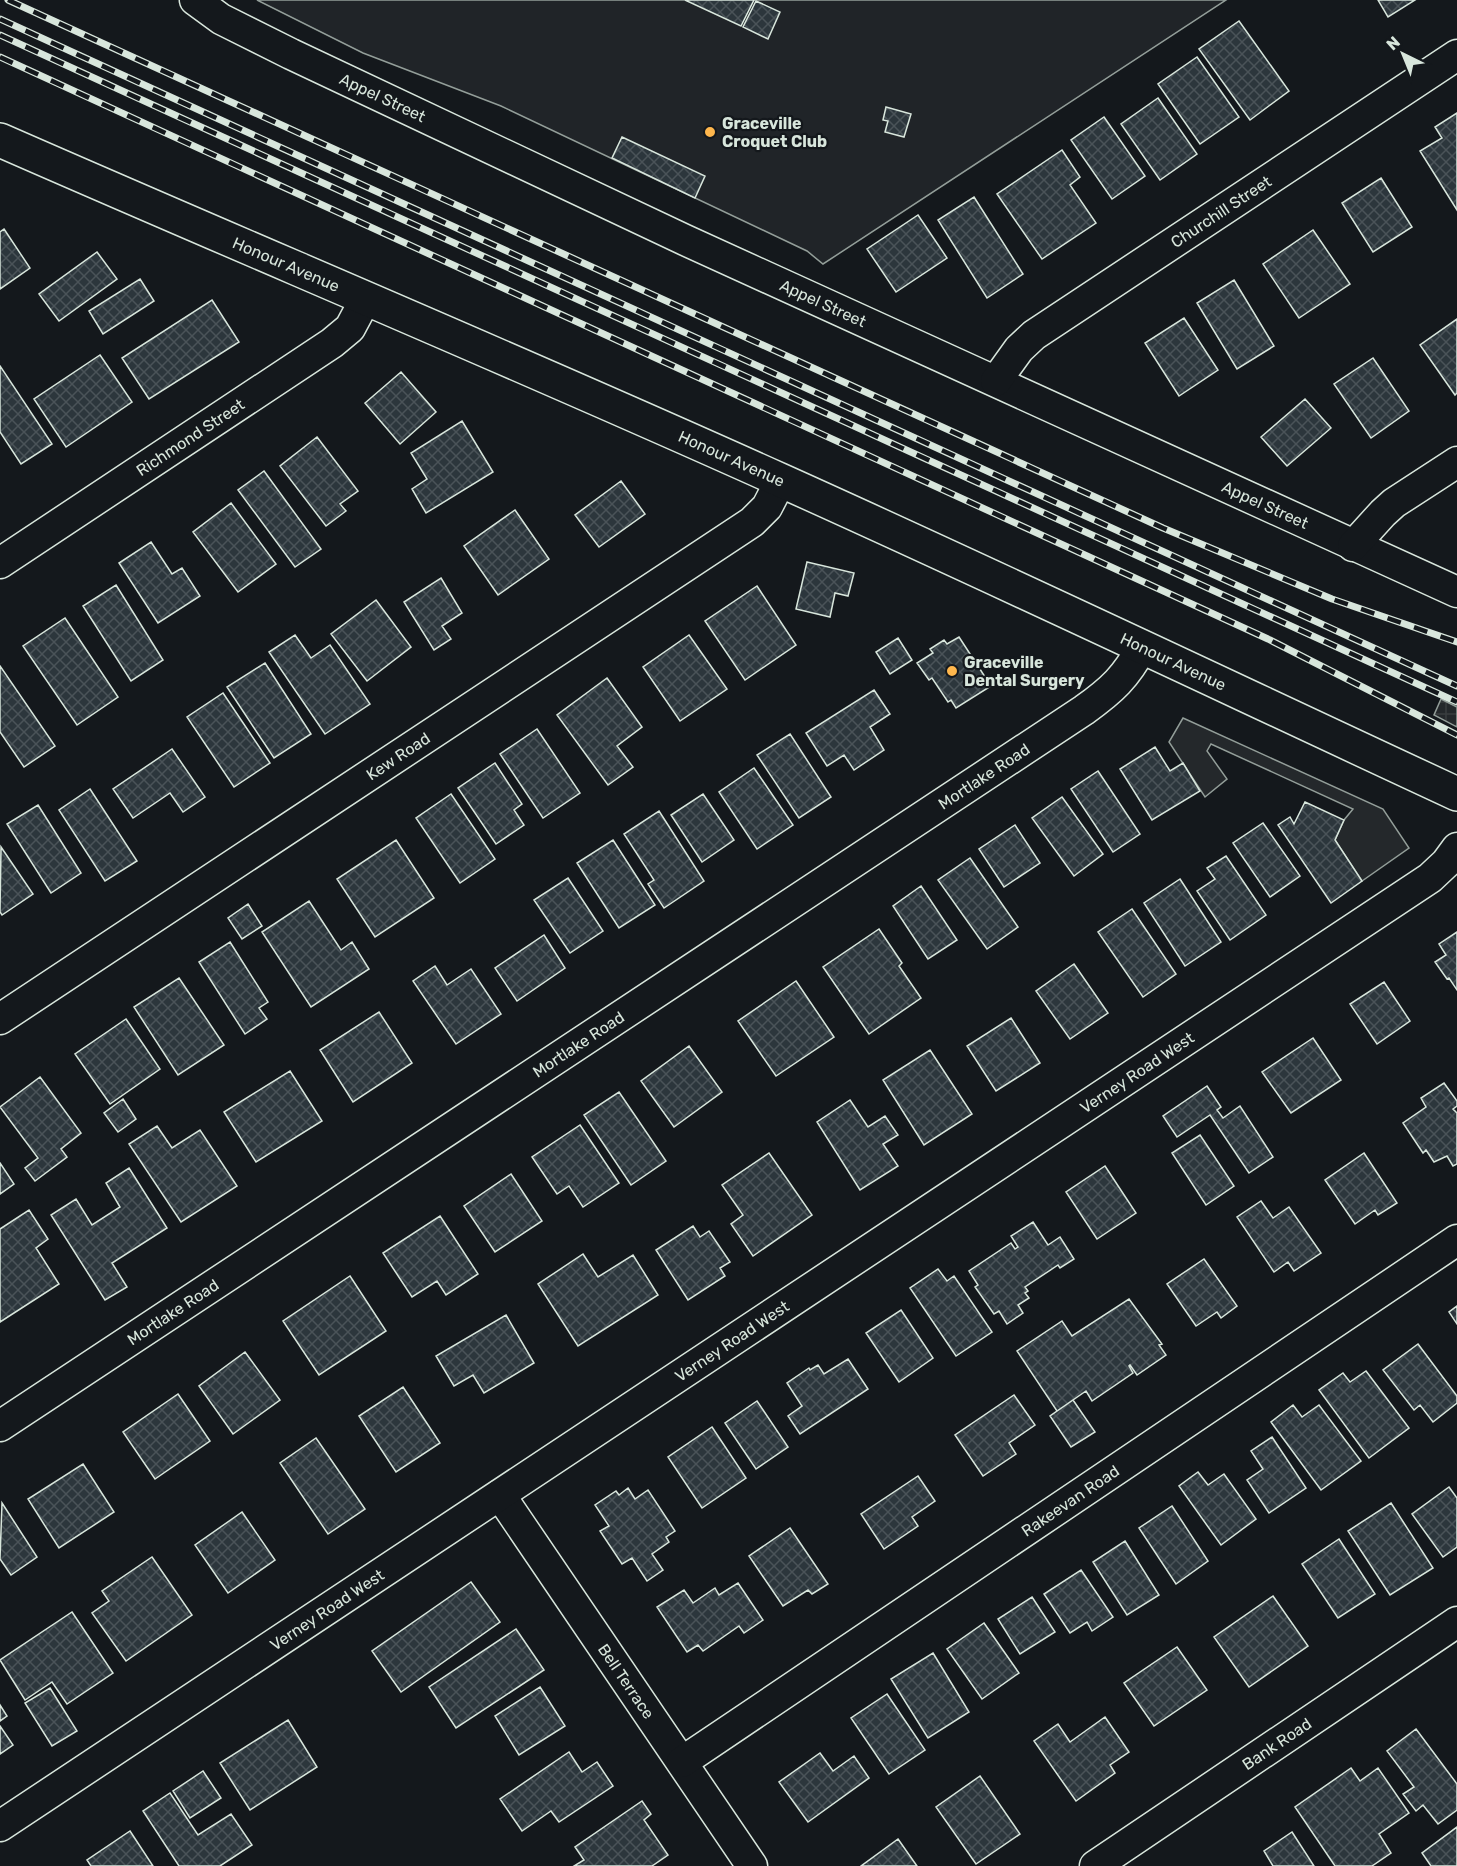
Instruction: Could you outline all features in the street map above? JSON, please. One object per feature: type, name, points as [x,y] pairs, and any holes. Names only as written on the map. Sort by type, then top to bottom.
[{"type":"main road","name":"Honour Avenue","points":[[0,140],[781,480],[1457,794]]},
{"type":"street","name":"Appel Street","points":[[195,0],[221,19],[291,54],[685,240],[1457,592]]},
{"type":"street","name":"Churchill Street","points":[[996,381],[1019,349],[1034,335],[1457,55]]},
{"type":"street","name":"Richmond Street","points":[[0,563],[332,343],[350,328],[366,298]]},
{"type":"street","points":[[1353,546],[1395,503],[1457,462]]},
{"type":"street","name":"Kew Road","points":[[0,1020],[752,522],[767,507],[781,480]]},
{"type":"street","name":"Mortlake Road","points":[[0,1426],[1084,710],[1106,694],[1127,673],[1142,647]]},
{"type":"street","name":"Verney Road West","points":[[0,1826],[1423,882],[1446,863],[1457,848]]},
{"type":"street","name":"Rakeevan Road","points":[[682,1762],[1457,1240]]},
{"type":"street","name":"Bell Terrace","points":[[500,1495],[752,1866]]},
{"type":"street","name":"Bank Road","points":[[1095,1866],[1452,1636]]},
{"type":"shaded area","points":[[257,0],[1226,0],[823,264],[807,251],[501,106],[363,53]]},
{"type":"shaded area","points":[[1441,699],[1457,707],[1457,727],[1434,715]]},
{"type":"shaded area","points":[[1183,718],[1383,809],[1409,848],[1362,881],[1335,840],[1344,820],[1353,809],[1211,744],[1207,751],[1227,779],[1205,797],[1169,742]]},
{"type":"building","points":[[685,0],[754,0],[741,26]]},
{"type":"building","points":[[1378,0],[1415,0],[1388,17]]},
{"type":"building","points":[[756,1],[780,12],[768,39],[743,27]]},
{"type":"building","points":[[1239,21],[1289,91],[1250,120],[1199,49]]},
{"type":"building","points":[[1197,57],[1239,117],[1200,144],[1158,84]]},
{"type":"building","points":[[1158,98],[1197,154],[1160,180],[1121,124]]},
{"type":"building","points":[[886,107],[911,114],[904,137],[885,132],[888,121],[883,120]]},
{"type":"building","points":[[1457,113],[1457,210],[1420,151],[1442,138],[1435,127]]},
{"type":"building","points":[[1104,117],[1145,176],[1112,199],[1071,140]]},
{"type":"building","name":"Graceville Croquet Club","points":[[622,137],[705,176],[695,198],[612,158]]},
{"type":"building","points":[[1062,150],[1080,177],[1070,185],[1096,223],[1042,259],[997,194]]},
{"type":"building","points":[[1381,178],[1412,227],[1373,252],[1342,203]]},
{"type":"building","points":[[974,197],[1023,274],[987,298],[938,220]]},
{"type":"building","points":[[918,215],[947,258],[896,292],[867,249]]},
{"type":"building","points":[[4,229],[30,268],[0,289],[0,232]]},
{"type":"building","points":[[1313,230],[1350,284],[1299,318],[1263,264]]},
{"type":"building","points":[[97,252],[117,279],[59,321],[39,294]]},
{"type":"building","points":[[140,279],[154,301],[103,334],[89,311]]},
{"type":"building","points":[[1234,280],[1274,346],[1237,369],[1197,303]]},
{"type":"building","points":[[212,300],[239,342],[149,399],[122,358]]},
{"type":"building","points":[[1184,318],[1218,370],[1179,396],[1145,343]]},
{"type":"building","points":[[1457,319],[1457,393],[1455,395],[1420,345]]},
{"type":"building","points":[[100,355],[132,402],[66,447],[34,399]]},
{"type":"building","points":[[1373,358],[1409,411],[1371,438],[1334,384]]},
{"type":"building","points":[[0,366],[52,444],[21,464],[0,432]]},
{"type":"building","points":[[401,372],[436,412],[400,444],[365,403]]},
{"type":"building","points":[[1305,399],[1331,428],[1287,466],[1261,437]]},
{"type":"building","points":[[462,421],[493,472],[426,513],[412,489],[427,479],[411,453]]},
{"type":"building","points":[[317,437],[358,491],[340,504],[346,511],[326,526],[280,466]]},
{"type":"building","points":[[264,471],[321,549],[295,567],[238,490]]},
{"type":"building","points":[[621,481],[645,514],[599,547],[575,515]]},
{"type":"building","points":[[231,503],[276,564],[238,592],[193,532]]},
{"type":"building","points":[[515,510],[549,559],[498,595],[464,546]]},
{"type":"building","points":[[151,542],[172,574],[182,568],[200,596],[158,623],[119,563]]},
{"type":"building","points":[[807,562],[854,573],[848,596],[835,593],[830,617],[796,609]]},
{"type":"building","points":[[441,578],[462,613],[442,626],[451,639],[434,650],[404,602]]},
{"type":"building","points":[[116,585],[163,660],[131,681],[83,606]]},
{"type":"building","points":[[757,586],[796,645],[745,680],[705,621]]},
{"type":"building","points":[[376,600],[411,647],[367,681],[331,634]]},
{"type":"building","points":[[65,618],[118,697],[77,725],[23,646]]},
{"type":"building","points":[[295,635],[311,658],[330,645],[370,704],[325,734],[269,652]]},
{"type":"building","points":[[689,635],[727,689],[680,721],[643,667]]},
{"type":"building","name":"Graceville Dental Surgery","points":[[959,637],[991,686],[956,708],[951,700],[948,702],[932,678],[929,680],[917,663],[933,653],[930,649],[944,640],[947,644]]},
{"type":"building","points":[[898,638],[912,660],[890,674],[876,652]]},
{"type":"building","points":[[265,663],[311,734],[274,758],[227,687]]},
{"type":"building","points":[[0,666],[55,746],[24,767],[0,732]]},
{"type":"building","points":[[607,678],[642,727],[617,746],[633,767],[608,785],[557,715]]},
{"type":"building","points":[[874,690],[890,714],[870,727],[884,750],[854,770],[844,755],[827,766],[806,733]]},
{"type":"building","points":[[223,693],[270,763],[234,787],[187,717]]},
{"type":"building","points":[[537,729],[580,793],[543,818],[500,754]]},
{"type":"building","points":[[790,734],[831,797],[799,818],[757,755]]},
{"type":"building","points":[[1155,747],[1170,771],[1183,763],[1200,791],[1152,820],[1120,769]]},
{"type":"building","points":[[172,749],[205,797],[183,812],[170,793],[133,818],[113,789]]},
{"type":"building","points":[[495,763],[522,804],[514,810],[524,825],[496,844],[458,788]]},
{"type":"building","points":[[754,768],[793,825],[757,849],[719,792]]},
{"type":"building","points":[[1098,771],[1140,834],[1113,852],[1071,789]]},
{"type":"building","points":[[90,789],[137,861],[105,881],[59,810]]},
{"type":"building","points":[[451,794],[495,859],[460,883],[416,818]]},
{"type":"building","points":[[703,794],[734,840],[702,862],[671,815]]},
{"type":"building","points":[[1062,797],[1103,854],[1074,876],[1032,818]]},
{"type":"building","points":[[1305,802],[1344,820],[1335,840],[1362,881],[1331,903],[1278,825],[1290,817],[1294,824]]},
{"type":"building","points":[[38,805],[81,873],[51,893],[7,824]]},
{"type":"building","points":[[659,811],[704,881],[664,908],[648,884],[654,880],[624,834]]},
{"type":"building","points":[[1263,823],[1300,876],[1270,897],[1233,843]]},
{"type":"building","points":[[1015,825],[1040,863],[1004,887],[979,849]]},
{"type":"building","points":[[396,840],[434,898],[375,937],[337,879]]},
{"type":"building","points":[[613,840],[655,905],[619,928],[577,863]]},
{"type":"building","points":[[1,847],[33,894],[2,915],[0,912]]},
{"type":"building","points":[[1226,856],[1266,915],[1230,940],[1197,891],[1215,879],[1207,868]]},
{"type":"building","points":[[970,858],[1018,927],[987,949],[938,880]]},
{"type":"building","points":[[568,878],[603,931],[570,953],[534,900]]},
{"type":"building","points":[[1180,879],[1221,942],[1185,966],[1144,903]]},
{"type":"building","points":[[921,886],[957,940],[928,959],[893,906]]},
{"type":"building","points":[[309,901],[341,950],[352,942],[369,969],[311,1007],[262,932]]},
{"type":"building","points":[[248,904],[262,926],[242,939],[228,918]]},
{"type":"building","points":[[1132,909],[1176,974],[1143,997],[1098,932]]},
{"type":"building","points":[[879,929],[902,963],[899,966],[921,998],[869,1034],[823,967]]},
{"type":"building","points":[[1457,932],[1457,990],[1435,962],[1446,955],[1439,944]]},
{"type":"building","points":[[544,935],[565,968],[517,1001],[495,968]]},
{"type":"building","points":[[230,942],[268,1002],[259,1008],[267,1019],[245,1034],[199,962]]},
{"type":"building","points":[[1074,964],[1108,1013],[1070,1039],[1036,991]]},
{"type":"building","points":[[435,966],[447,985],[471,969],[501,1014],[456,1044],[413,981]]},
{"type":"building","points":[[179,978],[224,1045],[178,1075],[134,1007]]},
{"type":"building","points":[[796,981],[834,1037],[776,1076],[738,1021]]},
{"type":"building","points":[[1384,982],[1410,1021],[1377,1044],[1350,1004]]},
{"type":"building","points":[[379,1012],[412,1063],[353,1102],[320,1050]]},
{"type":"building","points":[[1011,1018],[1040,1063],[996,1091],[967,1046]]},
{"type":"building","points":[[126,1019],[160,1069],[110,1104],[75,1054]]},
{"type":"building","points":[[1313,1038],[1341,1080],[1291,1113],[1262,1072]]},
{"type":"building","points":[[689,1046],[722,1092],[674,1127],[641,1081]]},
{"type":"building","points":[[930,1050],[972,1114],[924,1145],[883,1080]]},
{"type":"building","points":[[290,1071],[322,1121],[256,1162],[224,1112]]},
{"type":"building","points":[[40,1077],[81,1133],[61,1149],[67,1157],[35,1181],[25,1168],[38,1158],[0,1107]]},
{"type":"building","points":[[1444,1083],[1457,1101],[1457,1106],[1453,1109],[1457,1113],[1457,1164],[1453,1166],[1447,1156],[1434,1162],[1426,1150],[1423,1153],[1403,1123],[1426,1107],[1421,1098]]},
{"type":"building","points":[[1207,1086],[1221,1107],[1217,1110],[1223,1118],[1240,1106],[1273,1157],[1249,1173],[1210,1115],[1177,1137],[1163,1116]]},
{"type":"building","points":[[619,1092],[666,1161],[631,1185],[584,1115]]},
{"type":"building","points":[[123,1099],[136,1119],[118,1132],[104,1113]]},
{"type":"building","points":[[850,1100],[868,1127],[885,1116],[898,1135],[883,1144],[898,1166],[860,1190],[817,1122]]},
{"type":"building","points":[[580,1125],[619,1183],[583,1207],[569,1186],[557,1194],[532,1157]]},
{"type":"building","points":[[157,1126],[172,1148],[200,1130],[237,1186],[181,1222],[129,1144]]},
{"type":"building","points":[[1200,1135],[1234,1186],[1206,1205],[1172,1153]]},
{"type":"building","points":[[769,1153],[812,1215],[753,1256],[731,1224],[743,1215],[722,1185]]},
{"type":"building","points":[[1364,1153],[1397,1203],[1378,1215],[1375,1210],[1355,1224],[1325,1180]]},
{"type":"building","points":[[0,1163],[14,1184],[0,1194]]},
{"type":"building","points":[[1105,1166],[1136,1213],[1097,1239],[1066,1192]]},
{"type":"building","points":[[129,1168],[167,1228],[112,1263],[127,1287],[105,1300],[51,1215],[76,1199],[92,1225],[120,1207],[106,1183]]},
{"type":"building","points":[[511,1174],[542,1221],[495,1252],[464,1206]]},
{"type":"building","points":[[1261,1201],[1273,1218],[1289,1207],[1321,1253],[1294,1271],[1288,1262],[1274,1272],[1237,1217]]},
{"type":"building","points":[[29,1210],[48,1239],[36,1248],[59,1284],[0,1322],[0,1229]]},
{"type":"building","points":[[440,1216],[478,1274],[446,1295],[437,1281],[412,1297],[383,1253]]},
{"type":"building","points":[[1033,1222],[1048,1245],[1060,1237],[1074,1259],[1060,1268],[1058,1265],[1025,1287],[1028,1291],[1025,1293],[1029,1298],[1018,1305],[1023,1313],[1007,1324],[999,1311],[994,1314],[975,1287],[978,1285],[969,1271],[1011,1243],[1015,1249],[1018,1247],[1011,1236]]},
{"type":"building","points":[[693,1226],[700,1237],[709,1231],[730,1262],[720,1268],[725,1276],[688,1300],[656,1250]]},
{"type":"building","points":[[583,1254],[598,1277],[633,1255],[658,1295],[578,1346],[538,1284]]},
{"type":"building","points":[[1204,1259],[1237,1306],[1221,1318],[1217,1312],[1196,1326],[1167,1284]]},
{"type":"building","points":[[938,1269],[947,1281],[954,1276],[992,1332],[956,1356],[910,1288]]},
{"type":"building","points":[[350,1276],[386,1331],[319,1375],[283,1321]]},
{"type":"building","points":[[1129,1299],[1162,1344],[1159,1345],[1166,1355],[1137,1375],[1130,1365],[1133,1373],[1092,1401],[1086,1391],[1057,1411],[1017,1351],[1062,1321],[1072,1336]]},
{"type":"building","points":[[1457,1306],[1457,1324],[1449,1312]]},
{"type":"building","points":[[901,1310],[933,1358],[899,1382],[866,1333]]},
{"type":"building","points":[[506,1315],[534,1363],[484,1393],[473,1375],[454,1386],[436,1356]]},
{"type":"building","points":[[1418,1344],[1457,1396],[1457,1403],[1433,1422],[1420,1405],[1414,1410],[1383,1370]]},
{"type":"building","points":[[245,1352],[280,1400],[233,1434],[199,1386]]},
{"type":"building","points":[[848,1359],[868,1389],[800,1434],[788,1416],[802,1406],[787,1383],[809,1368],[810,1370],[818,1365],[824,1374]]},
{"type":"building","points":[[1366,1371],[1409,1428],[1369,1458],[1319,1390],[1343,1373],[1350,1382]]},
{"type":"building","points":[[403,1387],[440,1443],[396,1472],[359,1416]]},
{"type":"building","points":[[178,1394],[210,1441],[155,1479],[123,1432]]},
{"type":"building","points":[[1014,1395],[1035,1425],[1009,1443],[1016,1454],[983,1476],[955,1435]]},
{"type":"building","points":[[1073,1400],[1095,1432],[1071,1447],[1050,1416]]},
{"type":"building","points":[[757,1401],[788,1447],[756,1469],[725,1423]]},
{"type":"building","points":[[1293,1405],[1302,1417],[1319,1405],[1361,1461],[1321,1490],[1271,1422]]},
{"type":"building","points":[[712,1427],[746,1478],[702,1508],[668,1457]]},
{"type":"building","points":[[1272,1437],[1306,1488],[1269,1513],[1247,1480],[1263,1469],[1251,1451]]},
{"type":"building","points":[[316,1438],[365,1509],[328,1534],[280,1463]]},
{"type":"building","points":[[83,1464],[114,1512],[59,1548],[28,1499]]},
{"type":"building","points":[[1198,1472],[1208,1485],[1224,1474],[1256,1519],[1221,1545],[1179,1486]]},
{"type":"building","points":[[918,1476],[935,1501],[912,1517],[918,1526],[884,1549],[861,1514]]},
{"type":"building","points":[[1449,1487],[1457,1498],[1457,1547],[1443,1557],[1412,1514]]},
{"type":"building","points":[[628,1488],[635,1499],[648,1490],[675,1531],[666,1537],[669,1542],[652,1554],[663,1570],[647,1581],[632,1558],[622,1564],[600,1531],[609,1526],[595,1505],[616,1491],[619,1495]]},
{"type":"building","points":[[2,1503],[37,1557],[11,1575],[0,1559]]},
{"type":"building","points":[[1391,1503],[1433,1568],[1390,1595],[1348,1531]]},
{"type":"building","points":[[1172,1506],[1208,1561],[1176,1584],[1139,1528]]},
{"type":"building","points":[[242,1512],[275,1560],[228,1593],[195,1545]]},
{"type":"building","points":[[790,1528],[828,1584],[812,1594],[808,1590],[783,1606],[749,1556]]},
{"type":"building","points":[[1339,1539],[1375,1594],[1338,1618],[1302,1564]]},
{"type":"building","points":[[1125,1541],[1159,1595],[1127,1615],[1093,1562]]},
{"type":"building","points":[[152,1557],[192,1615],[126,1661],[92,1613],[109,1601],[102,1591]]},
{"type":"building","points":[[1081,1570],[1113,1617],[1092,1631],[1087,1622],[1070,1633],[1044,1594]]},
{"type":"building","points":[[471,1582],[500,1622],[401,1692],[372,1651]]},
{"type":"building","points":[[738,1583],[763,1620],[744,1633],[739,1626],[703,1651],[698,1645],[687,1652],[657,1607],[684,1590],[693,1603],[715,1588],[719,1595]]},
{"type":"building","points":[[1273,1596],[1308,1646],[1249,1687],[1214,1637]]},
{"type":"building","points":[[1032,1597],[1055,1632],[1020,1654],[998,1619]]},
{"type":"building","points":[[72,1612],[113,1673],[67,1704],[52,1682],[25,1700],[0,1660]]},
{"type":"building","points":[[984,1623],[1019,1673],[982,1699],[947,1649]]},
{"type":"building","points":[[516,1629],[544,1670],[456,1728],[429,1687]]},
{"type":"building","points":[[1177,1647],[1207,1690],[1154,1726],[1124,1683]]},
{"type":"building","points":[[933,1653],[969,1712],[928,1738],[891,1679]]},
{"type":"building","points":[[540,1687],[565,1726],[519,1755],[495,1716]]},
{"type":"building","points":[[50,1688],[77,1731],[52,1746],[25,1703]]},
{"type":"building","points":[[887,1694],[925,1750],[889,1774],[851,1718]]},
{"type":"building","points":[[0,1705],[7,1716],[0,1721]]},
{"type":"building","points":[[1105,1717],[1129,1752],[1110,1765],[1115,1773],[1076,1801],[1034,1741],[1058,1724],[1070,1742]]},
{"type":"building","points":[[288,1720],[317,1767],[250,1810],[220,1763]]},
{"type":"building","points":[[0,1726],[13,1745],[0,1754]]},
{"type":"building","points":[[1416,1729],[1457,1784],[1457,1810],[1438,1824],[1423,1805],[1416,1811],[1403,1794],[1414,1787],[1387,1751]]},
{"type":"building","points":[[569,1752],[582,1772],[597,1762],[613,1786],[559,1822],[551,1811],[522,1831],[500,1799]]},
{"type":"building","points":[[820,1753],[833,1771],[854,1756],[869,1778],[808,1822],[779,1782]]},
{"type":"building","points":[[1351,1768],[1360,1781],[1378,1768],[1409,1813],[1379,1834],[1391,1853],[1372,1866],[1335,1866],[1295,1807]]},
{"type":"building","points":[[203,1771],[221,1798],[190,1818],[173,1791]]},
{"type":"building","points":[[980,1776],[1020,1834],[976,1864],[936,1807]]},
{"type":"building","points":[[170,1793],[198,1835],[231,1814],[252,1845],[220,1866],[179,1866],[143,1811]]},
{"type":"building","points":[[642,1801],[651,1814],[644,1820],[668,1855],[652,1866],[574,1866],[584,1860],[575,1847]]},
{"type":"building","points":[[1457,1827],[1457,1866],[1431,1866],[1422,1853]]},
{"type":"building","points":[[130,1831],[153,1866],[91,1866],[87,1860]]},
{"type":"building","points":[[1292,1832],[1314,1866],[1273,1866],[1264,1851]]},
{"type":"building","points":[[898,1839],[917,1866],[861,1866]]},
{"type":"railway","points":[[8,0],[1163,528],[1332,599],[1457,642]]},
{"type":"railway","points":[[0,19],[1457,686]]},
{"type":"railway","points":[[0,35],[1457,702]]},
{"type":"railway","points":[[0,57],[1268,639],[1457,735]]},
{"type":"place","name":"Graceville Croquet Club","points":[[710,132]]},
{"type":"place","name":"Graceville Dental Surgery","points":[[952,671]]}]
